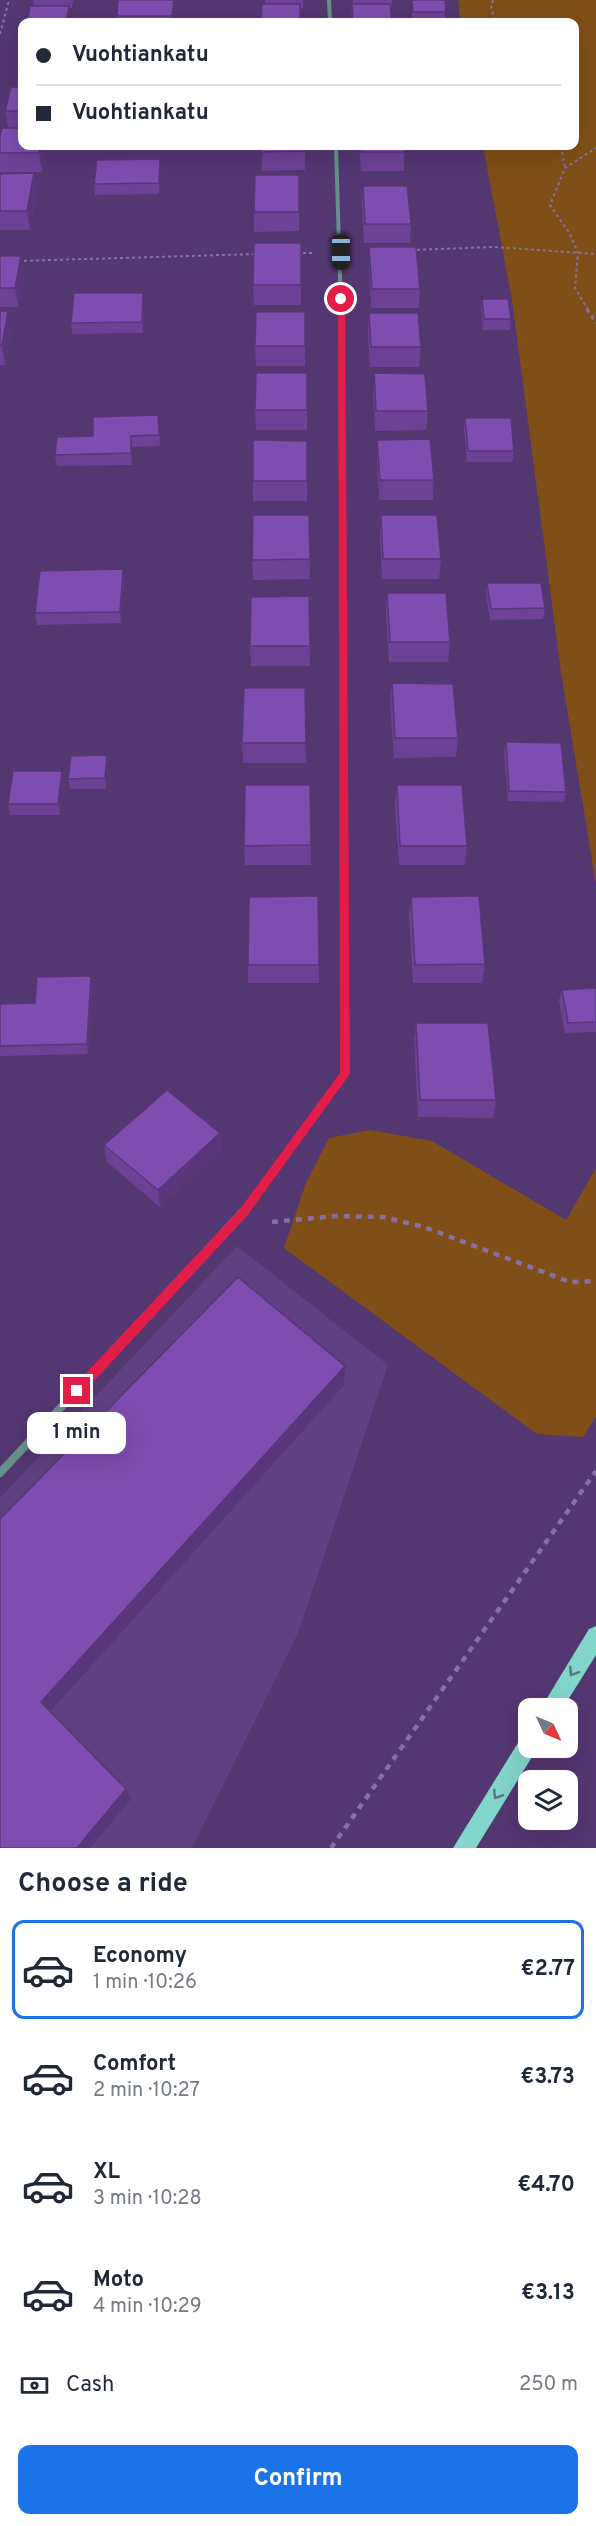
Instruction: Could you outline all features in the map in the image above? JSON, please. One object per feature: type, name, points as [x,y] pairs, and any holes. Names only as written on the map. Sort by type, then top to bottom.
[{"type":"main road","points":[[557,1698],[596,1636]]},
{"type":"main road","points":[[464,1848],[520,1758]]},
{"type":"street","points":[[329,0],[330,18]]},
{"type":"street","points":[[0,1473],[231,1226],[345,1074],[341,252],[336,150]]},
{"type":"path","points":[[0,34],[9,0]]},
{"type":"path","points":[[493,0],[491,6],[494,18]]},
{"type":"path","points":[[565,168],[596,148]]},
{"type":"path","points":[[562,150],[565,168],[550,205],[570,234],[578,253],[575,288],[596,323]]},
{"type":"path","points":[[400,250],[494,247],[596,254]]},
{"type":"path","points":[[294,253],[341,252]]},
{"type":"path","points":[[12,261],[259,254]]},
{"type":"path","points":[[231,1226],[336,1216],[383,1217],[424,1227],[570,1282],[596,1281]]},
{"type":"path","points":[[331,1848],[596,1472]]},
{"type":"shaded area","points":[[458,0],[596,0],[596,884],[561,672],[512,300],[484,150],[579,150],[579,18],[460,18]]},
{"type":"shaded area","points":[[370,1130],[432,1141],[566,1220],[596,1168],[596,1416],[583,1437],[537,1434],[284,1248],[306,1183],[329,1138]]},
{"type":"shaded area","points":[[237,1246],[388,1365],[298,1633],[192,1848],[0,1848],[0,1498]]},
{"type":"building","points":[[118,0],[174,0],[172,16],[117,16]]},
{"type":"building","points":[[412,0],[445,0],[446,12],[413,12]]},
{"type":"building","points":[[262,4],[300,4],[300,18],[261,18]]},
{"type":"building","points":[[352,4],[390,4],[392,18],[353,18]]},
{"type":"building","points":[[30,6],[69,6],[67,18],[28,18]]},
{"type":"building","points":[[11,87],[18,87],[18,111],[5,111]]},
{"type":"building","points":[[2,128],[18,128],[18,150],[40,150],[39,153],[0,153]]},
{"type":"building","points":[[261,150],[305,150],[305,151],[261,152]]},
{"type":"building","points":[[362,150],[405,150],[405,152],[362,152]]},
{"type":"building","points":[[160,159],[159,183],[94,184],[97,160]]},
{"type":"building","points":[[34,173],[27,211],[0,211],[0,174]]},
{"type":"building","points":[[255,175],[299,175],[299,212],[254,212]]},
{"type":"building","points":[[363,186],[407,186],[411,224],[365,224]]},
{"type":"building","points":[[254,243],[301,243],[301,285],[253,285]]},
{"type":"building","points":[[369,247],[416,247],[420,289],[372,289]]},
{"type":"building","points":[[0,256],[21,256],[15,288],[0,288]]},
{"type":"building","points":[[74,293],[143,293],[142,322],[71,323]]},
{"type":"building","points":[[482,299],[508,299],[511,319],[484,319]]},
{"type":"building","points":[[0,311],[8,311],[2,345],[0,345]]},
{"type":"building","points":[[256,312],[305,312],[305,346],[255,346]]},
{"type":"building","points":[[369,313],[418,313],[421,347],[371,347]]},
{"type":"building","points":[[256,373],[307,373],[307,410],[255,410]]},
{"type":"building","points":[[374,373],[425,374],[428,411],[376,411]]},
{"type":"building","points":[[158,415],[159,435],[131,436],[131,453],[55,455],[57,437],[93,436],[93,417]]},
{"type":"building","points":[[465,418],[511,418],[514,451],[468,451]]},
{"type":"building","points":[[430,439],[434,480],[380,480],[377,440]]},
{"type":"building","points":[[253,440],[307,441],[307,481],[253,481]]},
{"type":"building","points":[[253,515],[309,515],[310,559],[252,560]]},
{"type":"building","points":[[381,515],[437,515],[441,559],[383,559]]},
{"type":"building","points":[[123,569],[120,612],[35,613],[40,571]]},
{"type":"building","points":[[487,583],[541,583],[545,608],[491,609]]},
{"type":"building","points":[[387,593],[446,593],[450,642],[390,642]]},
{"type":"building","points":[[309,596],[310,646],[250,646],[251,597]]},
{"type":"building","points":[[392,683],[453,684],[458,738],[395,738]]},
{"type":"building","points":[[244,688],[305,688],[306,743],[242,743]]},
{"type":"building","points":[[506,742],[561,743],[566,792],[509,791]]},
{"type":"building","points":[[107,755],[105,778],[68,779],[71,756]]},
{"type":"building","points":[[13,771],[62,771],[58,804],[8,804]]},
{"type":"building","points":[[245,785],[310,785],[311,845],[244,846]]},
{"type":"building","points":[[397,785],[462,785],[467,846],[400,846]]},
{"type":"building","points":[[318,896],[319,965],[248,965],[249,897]]},
{"type":"building","points":[[479,896],[485,964],[415,965],[411,897]]},
{"type":"building","points":[[91,976],[87,1044],[0,1046],[0,1004],[35,1003],[37,977]]},
{"type":"building","points":[[596,988],[596,1022],[568,1023],[562,990]]},
{"type":"building","points":[[416,1023],[488,1023],[496,1100],[420,1100]]},
{"type":"building","points":[[167,1090],[220,1133],[158,1190],[104,1145]]},
{"type":"building","points":[[238,1277],[345,1366],[41,1702],[126,1789],[77,1848],[0,1848],[0,1519]]},
{"type":"route","points":[[77,1391],[243,1212],[345,1074],[341,299]]}]
